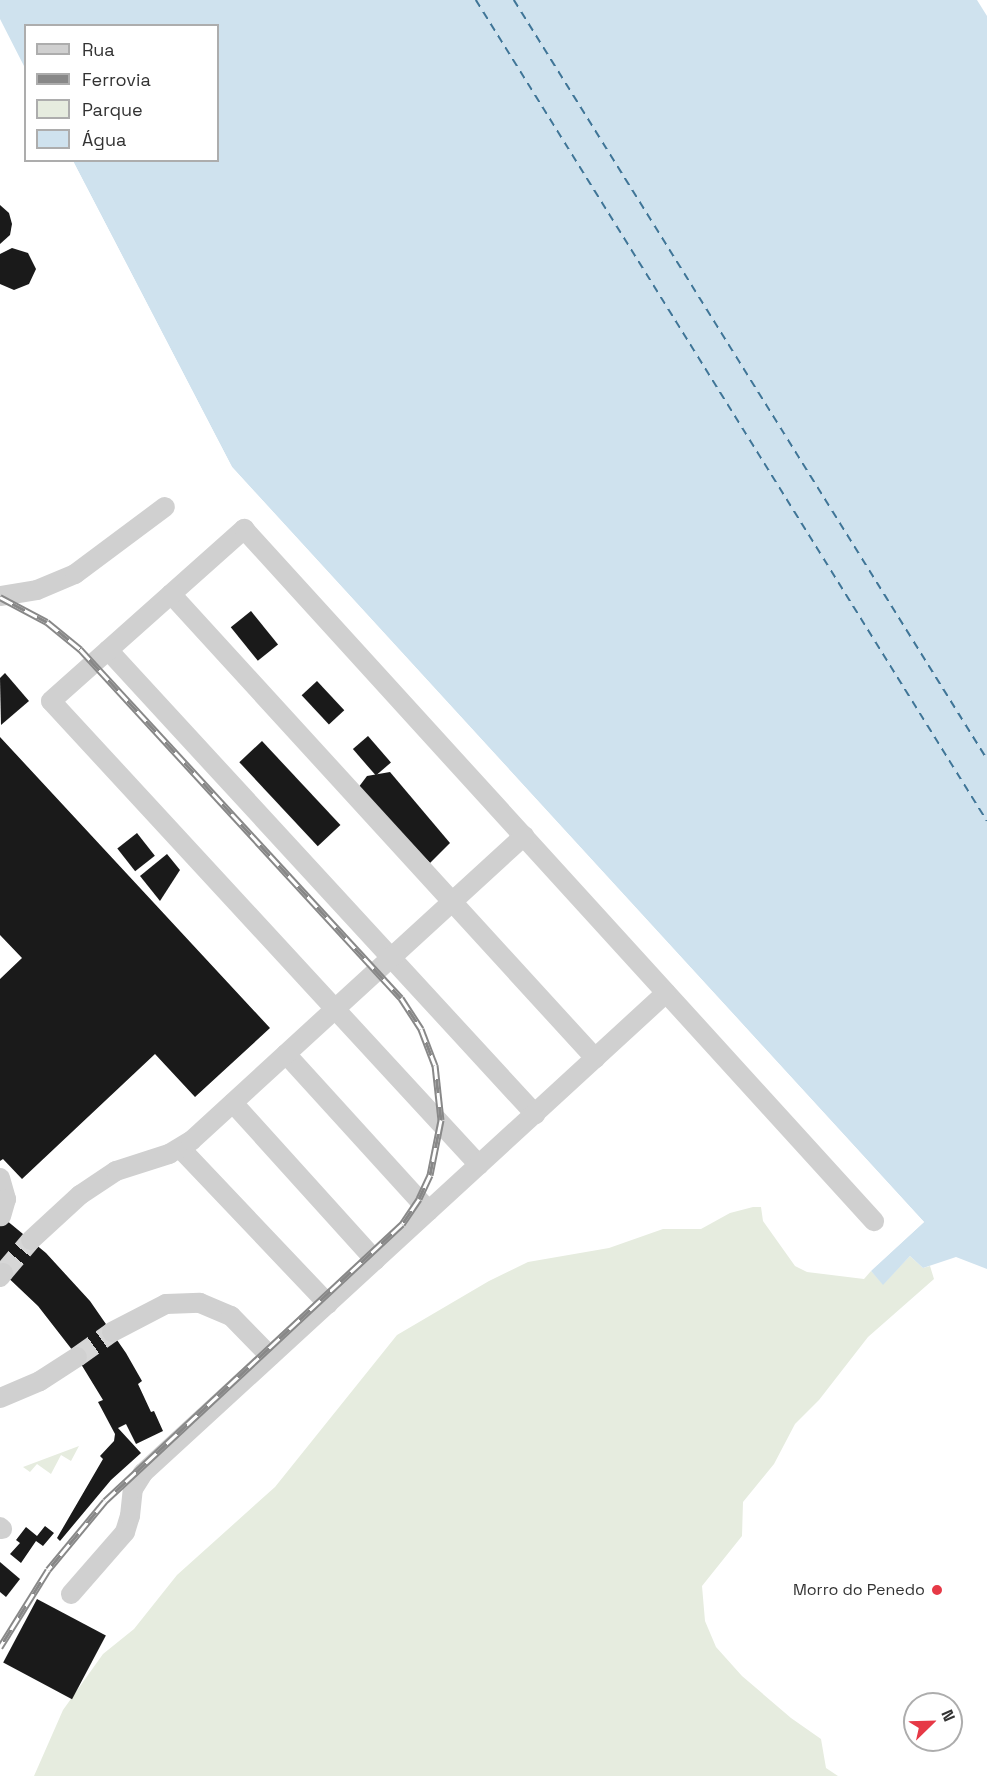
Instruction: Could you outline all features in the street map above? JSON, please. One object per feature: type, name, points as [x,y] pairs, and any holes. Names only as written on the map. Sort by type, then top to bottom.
[{"type":"lane","points":[[0,596],[37,590],[75,574],[165,507]]},
{"type":"lane","points":[[479,1165],[51,701],[243,529],[874,1221]]},
{"type":"lane","points":[[171,594],[595,1058]]},
{"type":"lane","points":[[108,650],[535,1114]]},
{"type":"lane","points":[[31,1240],[80,1195],[116,1171],[180,1148],[233,1103],[524,836]]},
{"type":"lane","points":[[71,1594],[125,1532],[130,1516],[133,1490],[139,1478],[666,993]]},
{"type":"lane","points":[[286,1054],[429,1210]]},
{"type":"lane","points":[[233,1103],[375,1260]]},
{"type":"lane","points":[[180,1148],[327,1304]]},
{"type":"lane","points":[[0,1178],[6,1200],[1,1216]]},
{"type":"lane","points":[[112,1332],[166,1304],[200,1303],[231,1316],[270,1356]]},
{"type":"lane","points":[[0,1398],[40,1382],[77,1357]]},
{"type":"green space","points":[[761,1207],[763,1221],[795,1266],[807,1272],[864,1279],[871,1271],[883,1284],[910,1256],[923,1268],[930,1266],[934,1279],[868,1337],[819,1400],[795,1424],[774,1464],[743,1502],[742,1536],[702,1586],[705,1621],[716,1647],[742,1676],[791,1718],[821,1739],[826,1768],[838,1776],[34,1776],[63,1710],[103,1654],[134,1629],[177,1575],[275,1487],[397,1335],[489,1281],[528,1262],[609,1248],[663,1229],[701,1229],[730,1213]]},
{"type":"green space","points":[[79,1446],[71,1461],[61,1455],[51,1474],[37,1464],[30,1472],[23,1467]]},
{"type":"water","points":[[0,0],[977,0],[987,16],[987,1269],[956,1257],[923,1268],[910,1256],[883,1285],[871,1271],[924,1222],[232,467],[74,162],[219,162],[219,24],[24,24],[24,66],[0,19]]},
{"type":"pier","points":[[71,162],[74,162],[232,467],[924,1222],[877,1265],[875,1263],[920,1222],[229,469]]},
{"type":"building","points":[[0,205],[9,213],[12,224],[10,235],[0,244]]},
{"type":"building","points":[[12,248],[28,253],[36,269],[29,284],[14,290],[0,284],[0,254]]},
{"type":"building","points":[[251,611],[278,644],[258,661],[231,627]]},
{"type":"building","points":[[5,673],[29,701],[1,725],[0,678]]},
{"type":"building","points":[[317,681],[344,710],[329,725],[302,695]]},
{"type":"building","points":[[368,736],[391,762],[376,776],[353,749]]},
{"type":"building","points":[[0,737],[270,1028],[195,1097],[155,1054],[22,1179],[3,1159],[0,1161],[0,979],[22,958],[0,935]]},
{"type":"building","points":[[262,741],[340,825],[318,846],[239,762]]},
{"type":"building","points":[[390,772],[450,843],[430,863],[358,788],[367,776]]},
{"type":"building","points":[[137,833],[155,856],[135,871],[117,848]]},
{"type":"building","points":[[167,854],[180,870],[160,901],[140,876]]},
{"type":"building","points":[[0,1215],[46,1253],[90,1301],[126,1353],[142,1381],[138,1384],[163,1431],[136,1444],[126,1424],[118,1428],[141,1453],[111,1480],[60,1541],[57,1538],[103,1459],[100,1456],[114,1441],[115,1434],[98,1402],[103,1400],[73,1351],[38,1306],[0,1270]]},
{"type":"building","points":[[45,1526],[54,1533],[43,1546],[36,1541],[21,1563],[10,1554],[20,1543],[16,1540],[26,1527],[37,1536]]},
{"type":"building","points":[[0,1562],[20,1579],[6,1597],[0,1592]]},
{"type":"building","points":[[37,1599],[106,1636],[72,1699],[3,1663]]},
{"type":"ferry route","points":[[476,0],[987,821]]},
{"type":"ferry route","points":[[514,0],[987,759]]},
{"type":"tunnel","points":[[3,1273],[31,1240]]},
{"type":"tunnel","points":[[77,1357],[112,1332]]},
{"type":"railway","points":[[0,597],[47,622],[80,649],[401,998],[421,1029],[435,1065],[441,1120],[430,1175],[419,1199],[402,1224],[105,1501],[48,1570],[0,1647]]},
{"type":"place","name":"Morro do Penedo","points":[[937,1590]]}]
